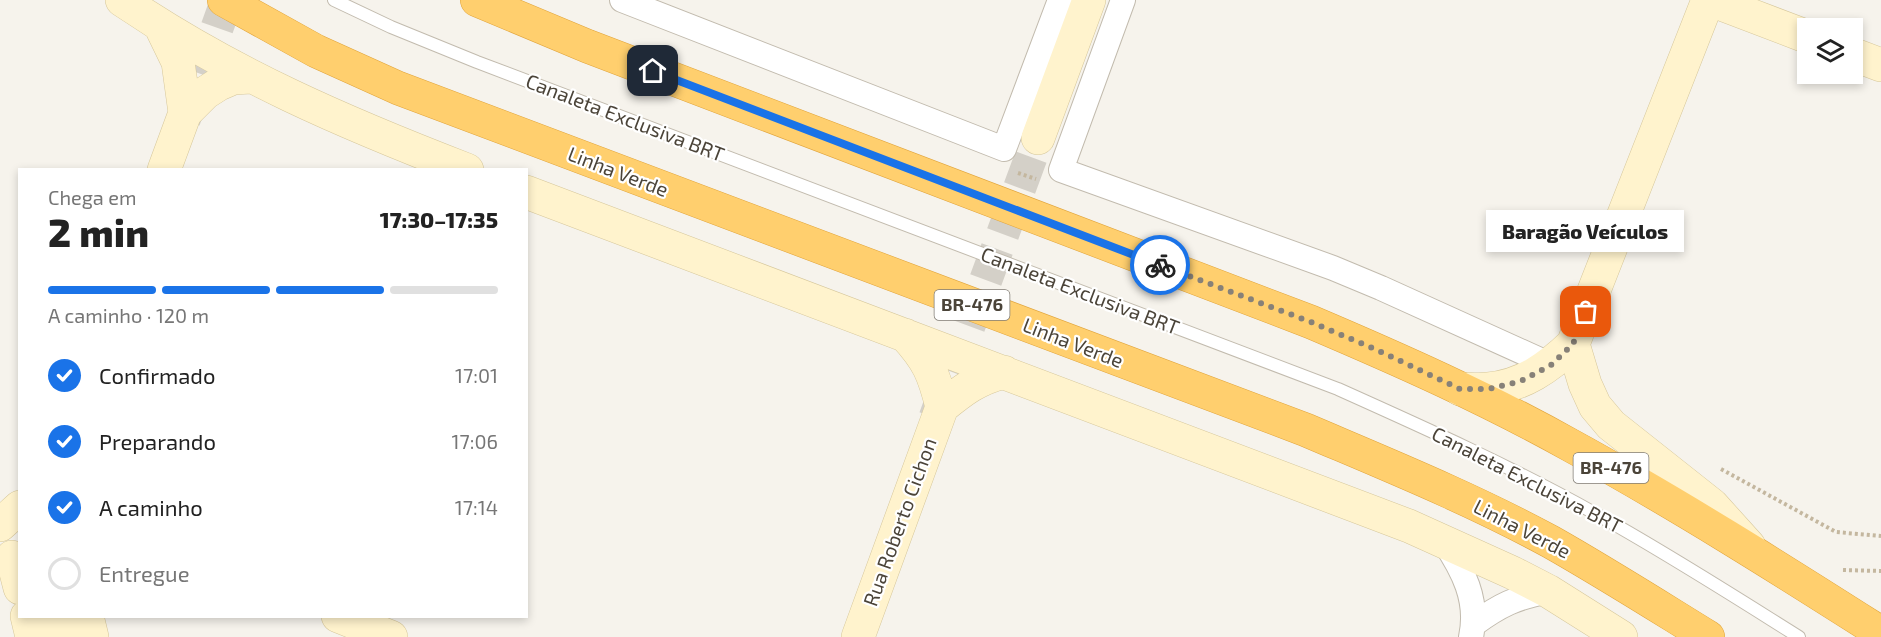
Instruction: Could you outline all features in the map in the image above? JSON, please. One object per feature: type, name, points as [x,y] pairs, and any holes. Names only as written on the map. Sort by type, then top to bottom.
[{"type":"highway","name":"Linha Verde","points":[[224,0],[316,51],[398,88],[1346,447],[1484,508],[1550,542],[1708,637]]},
{"type":"highway","name":"BR-476","points":[[477,0],[598,50],[1311,322],[1377,350],[1568,444],[1757,555],[1881,633]]},
{"type":"street","points":[[122,0],[161,27],[251,77],[339,119],[462,168]]},
{"type":"street","points":[[622,0],[1004,149],[1060,0]]},
{"type":"street","points":[[1038,138],[1089,0]]},
{"type":"street","points":[[1123,0],[1061,170],[1333,268],[1562,355],[1585,384],[1595,406],[1611,425],[1712,505],[1757,555]]},
{"type":"street","points":[[1460,389],[1489,389],[1521,381],[1562,355],[1710,0],[1797,33]]},
{"type":"street","points":[[161,27],[177,62],[185,113]]},
{"type":"street","points":[[1863,58],[1881,65]]},
{"type":"street","points":[[165,168],[185,113],[205,93],[219,84],[233,78],[251,77]]},
{"type":"street","points":[[528,193],[1443,540],[1548,591],[1621,637]]},
{"type":"street","points":[[904,335],[921,352],[930,368],[942,407],[972,383],[986,376],[1004,372]]},
{"type":"street","name":"Rua Roberto Cichon","points":[[858,637],[942,407]]},
{"type":"street","points":[[18,513],[8,542],[18,580]]},
{"type":"street","points":[[1443,540],[1460,566],[1468,584],[1472,631]]},
{"type":"street","points":[[1472,631],[1496,608],[1521,597],[1548,591]]},
{"type":"street","points":[[27,618],[32,637]]},
{"type":"street","points":[[60,618],[65,637]]},
{"type":"street","points":[[87,618],[92,637]]},
{"type":"street","points":[[343,618],[391,637]]},
{"type":"lane","name":"Canaleta Exclusiva BRT","points":[[334,0],[391,27],[477,62],[1338,389],[1514,470],[1596,514],[1799,637]]},
{"type":"path","points":[[1715,466],[1836,532],[1881,536]]},
{"type":"tunnel","points":[[184,120],[227,0]]},
{"type":"tunnel","points":[[935,418],[1038,138]]},
{"type":"way so far","points":[[1160,265],[1311,322],[1460,389],[1489,389],[1521,381],[1551,365],[1573,344],[1586,312]]},
{"type":"place","name":"Baragão Veículos","points":[[1586,312]]},
{"type":"route","points":[[653,71],[1160,265]]}]
